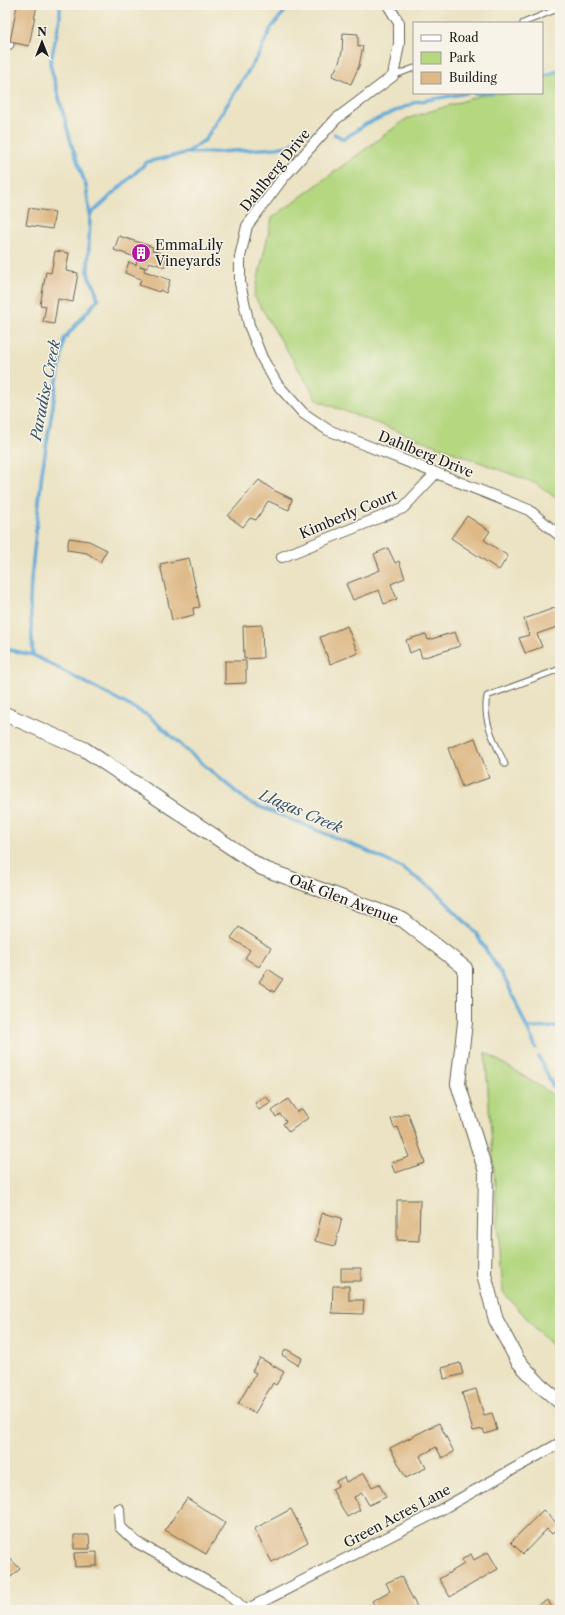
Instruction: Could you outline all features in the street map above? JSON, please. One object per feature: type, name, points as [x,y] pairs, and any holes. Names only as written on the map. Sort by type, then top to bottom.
[{"type":"street","points":[[388,5],[399,23],[399,44],[393,76]]},
{"type":"street","name":"Dahlberg Drive","points":[[393,76],[336,118],[278,184],[247,226],[240,257],[240,283],[249,325],[262,358],[277,384],[303,413],[328,430],[529,510],[560,536]]},
{"type":"street","name":"Kimberly Court","points":[[282,557],[404,508],[436,473]]},
{"type":"street","name":"Oak Glen Avenue","points":[[5,714],[84,749],[262,868],[403,920],[465,968],[465,1022],[458,1084],[486,1172],[484,1274],[496,1320],[518,1360],[539,1384],[560,1402]]},
{"type":"street","name":"Green Acres Lane","points":[[245,1610],[433,1514],[560,1444]]},
{"type":"street","points":[[119,1509],[120,1527],[136,1542],[226,1592],[245,1610]]},
{"type":"lane","points":[[525,22],[560,8]]},
{"type":"lane","points":[[5,50],[11,46]]},
{"type":"lane","points":[[393,76],[413,68]]},
{"type":"lane","points":[[504,764],[492,736],[484,707],[487,696],[560,669]]},
{"type":"green space","points":[[560,70],[560,501],[537,484],[318,401],[254,296],[272,218],[406,119],[485,94],[543,94],[543,76]]},
{"type":"green space","points":[[485,1052],[560,1099],[560,1355],[503,1292]]},
{"type":"building","points":[[17,5],[37,5],[29,46],[10,42]]},
{"type":"building","points":[[343,33],[358,34],[358,47],[363,46],[359,66],[351,84],[332,76],[339,63],[342,52]]},
{"type":"building","points":[[29,208],[55,212],[52,229],[26,225]]},
{"type":"building","points":[[119,236],[153,247],[152,250],[168,256],[165,267],[149,262],[147,268],[140,266],[145,268],[144,271],[170,280],[166,293],[139,285],[141,279],[125,273],[129,262],[136,265],[138,258],[114,250]]},
{"type":"building","points":[[55,251],[69,253],[66,271],[78,273],[73,302],[58,299],[54,324],[43,322],[46,306],[40,305],[46,272],[51,273]]},
{"type":"building","points":[[259,480],[273,490],[292,499],[289,510],[268,501],[256,520],[250,518],[243,527],[228,516]]},
{"type":"building","points":[[467,516],[490,531],[484,540],[508,556],[499,570],[451,538]]},
{"type":"building","points":[[69,538],[89,541],[107,550],[100,562],[87,553],[67,550]]},
{"type":"building","points":[[388,548],[395,563],[399,561],[405,578],[391,584],[397,599],[384,604],[379,590],[353,600],[346,584],[380,570],[374,554]]},
{"type":"building","points":[[189,558],[200,607],[193,608],[194,615],[172,620],[160,564]]},
{"type":"building","points":[[560,606],[560,626],[537,634],[542,647],[525,653],[519,638],[529,635],[524,619]]},
{"type":"building","points":[[262,625],[263,658],[244,659],[243,626]]},
{"type":"building","points":[[347,626],[358,653],[330,664],[320,637]]},
{"type":"building","points":[[455,632],[460,646],[422,658],[419,649],[410,653],[406,640],[426,634],[428,640]]},
{"type":"building","points":[[225,661],[246,661],[246,683],[225,684]]},
{"type":"building","points":[[475,738],[489,778],[462,787],[448,748]]},
{"type":"building","points":[[239,927],[271,948],[259,967],[245,958],[250,950],[231,938]]},
{"type":"building","points":[[268,969],[283,979],[274,992],[259,982]]},
{"type":"building","points":[[266,1096],[271,1103],[259,1110],[255,1103]]},
{"type":"building","points":[[288,1099],[297,1112],[302,1109],[308,1118],[289,1132],[283,1124],[286,1121],[280,1114],[276,1117],[272,1111]]},
{"type":"building","points":[[408,1113],[425,1163],[395,1173],[391,1163],[409,1157],[398,1127],[394,1128],[391,1119]]},
{"type":"building","points":[[397,1200],[420,1200],[419,1241],[397,1240]]},
{"type":"building","points":[[322,1213],[342,1218],[335,1246],[315,1241]]},
{"type":"building","points":[[341,1268],[361,1268],[361,1281],[341,1281]]},
{"type":"building","points":[[333,1286],[349,1286],[349,1300],[364,1300],[363,1314],[332,1313]]},
{"type":"building","points":[[286,1349],[302,1358],[298,1365],[282,1355]]},
{"type":"building","points":[[260,1358],[284,1372],[276,1385],[273,1383],[255,1413],[238,1404],[256,1373],[252,1371]]},
{"type":"building","points":[[460,1363],[463,1374],[444,1379],[442,1368]]},
{"type":"building","points":[[476,1389],[484,1415],[492,1413],[497,1430],[485,1434],[483,1429],[473,1431],[462,1393]]},
{"type":"building","points":[[439,1423],[454,1452],[442,1458],[436,1447],[420,1456],[426,1468],[406,1478],[390,1448]]},
{"type":"building","points":[[364,1473],[372,1487],[379,1484],[386,1497],[369,1505],[362,1493],[354,1497],[360,1510],[347,1517],[332,1489],[338,1486],[336,1481],[344,1477],[346,1482]]},
{"type":"building","points":[[187,1498],[225,1523],[206,1554],[165,1530]]},
{"type":"building","points":[[291,1509],[308,1542],[272,1562],[254,1529]]},
{"type":"building","points":[[543,1510],[560,1526],[552,1534],[547,1529],[523,1554],[511,1542]]},
{"type":"building","points":[[74,1535],[89,1535],[90,1549],[74,1549]]},
{"type":"building","points":[[97,1552],[97,1566],[75,1567],[74,1553]]},
{"type":"building","points":[[488,1552],[498,1569],[450,1597],[439,1579],[464,1564],[461,1560],[471,1554],[474,1560]]},
{"type":"building","points":[[5,1553],[20,1569],[5,1582]]},
{"type":"building","points":[[401,1576],[418,1609],[377,1610],[372,1601],[390,1591],[386,1583]]},
{"type":"building","points":[[548,1600],[553,1610],[537,1610],[535,1606]]},
{"type":"waterway","name":"Paradise Creek","points":[[33,655],[30,602],[31,580],[42,472],[64,339],[98,299],[94,285],[89,278],[88,271],[90,215],[86,186],[72,146],[50,64],[60,18],[60,5]]},
{"type":"waterway","points":[[90,215],[147,162],[186,153],[205,140],[259,54],[271,28],[290,5]]},
{"type":"waterway","points":[[543,77],[560,70]]},
{"type":"waterway","points":[[334,134],[344,139],[366,124],[416,102],[461,94]]},
{"type":"waterway","points":[[186,153],[277,148],[291,145],[301,136]]},
{"type":"waterway","name":"Llagas Creek","points":[[5,649],[33,655],[149,716],[248,802],[363,849],[402,868],[434,890],[475,932],[508,985],[536,1048]]},
{"type":"waterway","points":[[527,1028],[560,1027]]},
{"type":"waterway","name":"Llagas Creek","points":[[539,1057],[560,1104]]},
{"type":"place","name":"EmmaLily Vineyards","points":[[141,253]]}]
